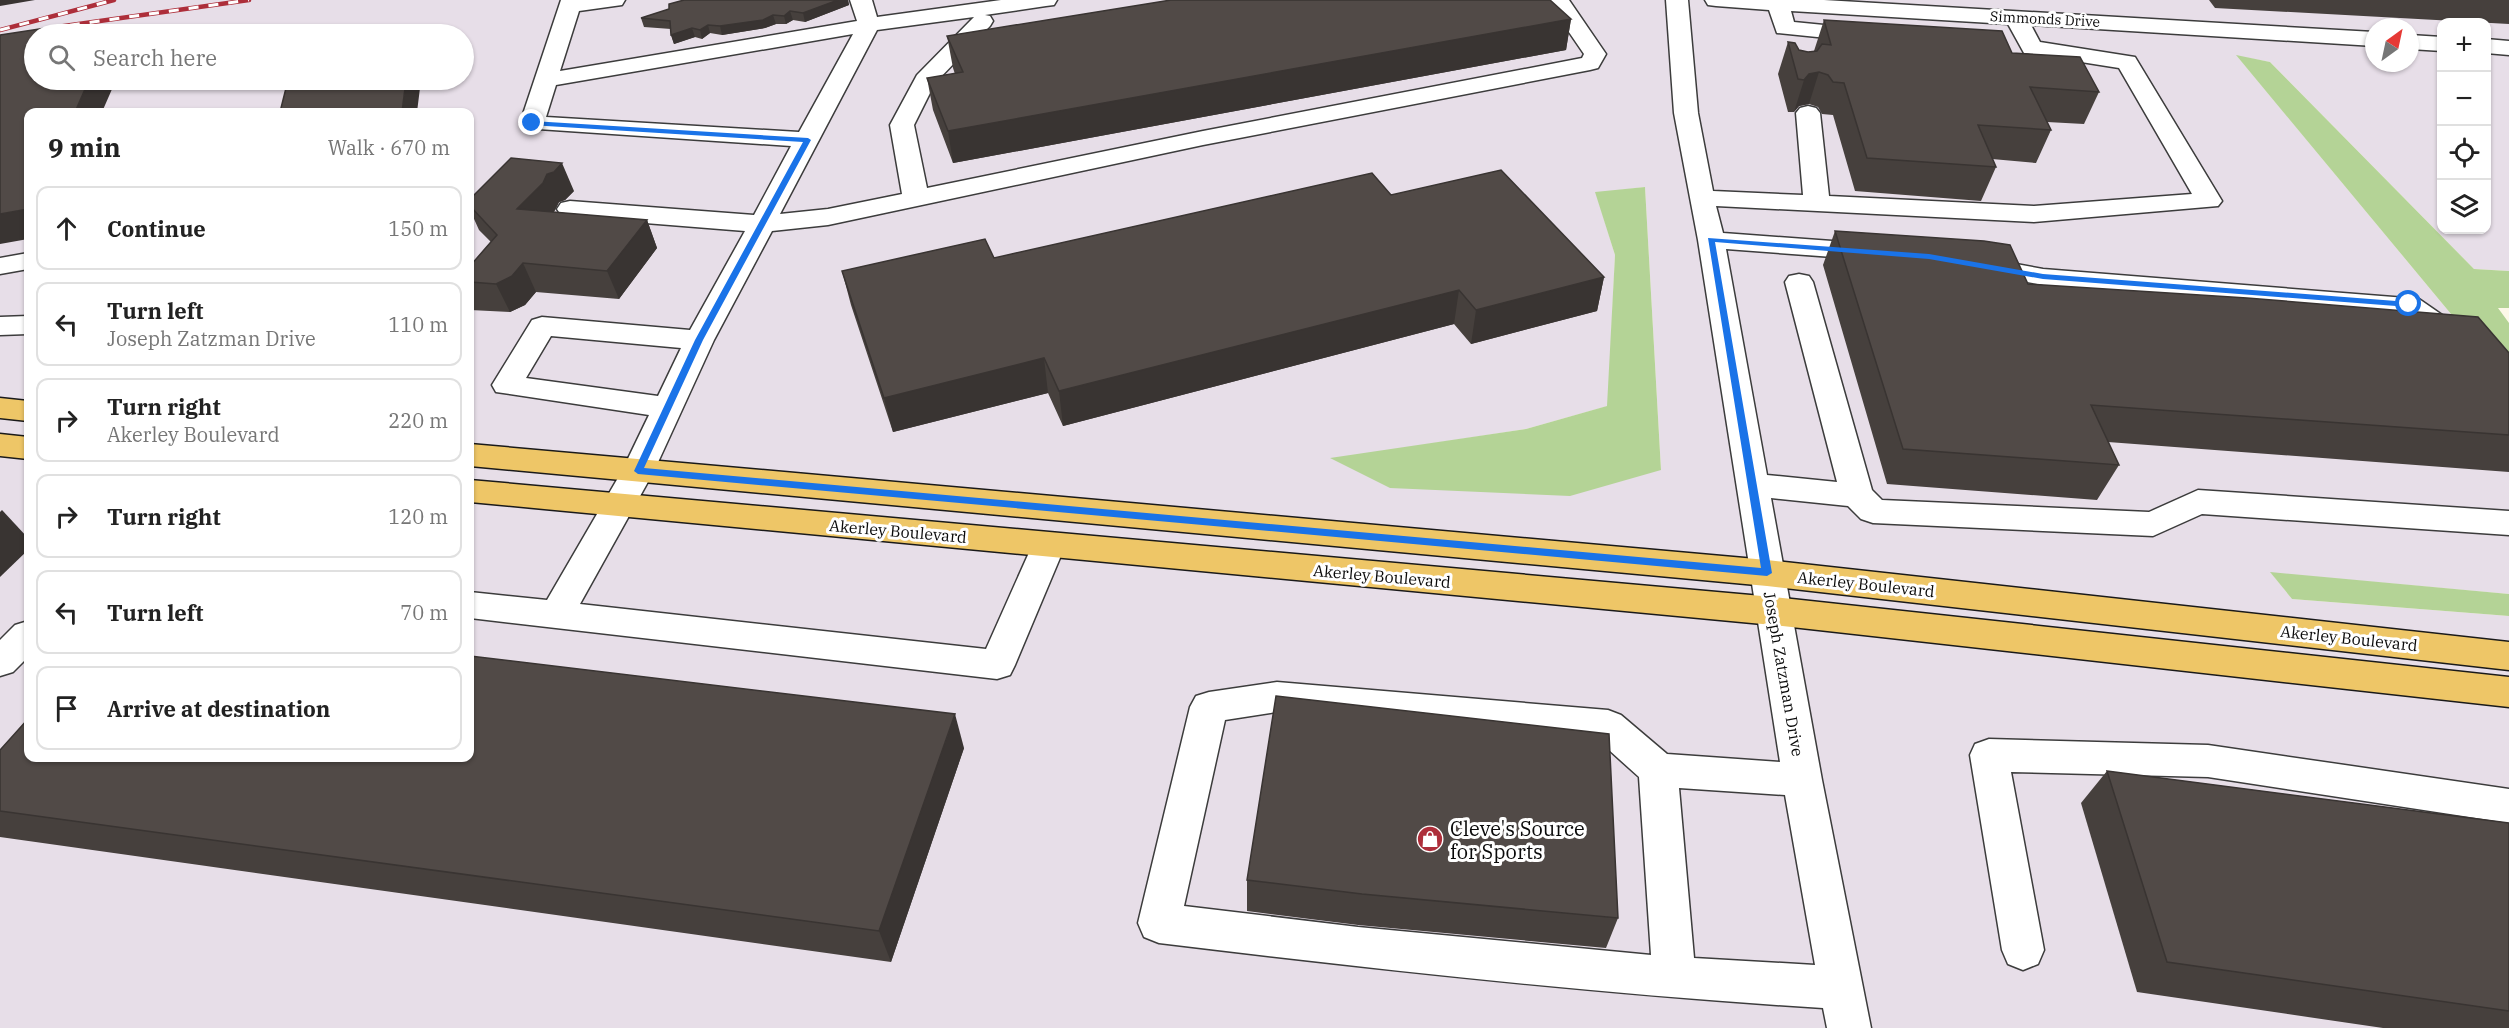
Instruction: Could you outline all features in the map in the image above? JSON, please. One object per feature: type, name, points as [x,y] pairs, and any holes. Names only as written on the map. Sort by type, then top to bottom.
[{"type":"main road","points":[[0,408],[24,411]]},
{"type":"main road","points":[[0,445],[24,448]]},
{"type":"main road","name":"Akerley Boulevard","points":[[474,455],[1767,573],[2509,656]]},
{"type":"main road","name":"Akerley Boulevard","points":[[474,491],[1773,611],[2509,692]]},
{"type":"street","points":[[614,0],[571,3],[532,123],[808,140]]},
{"type":"street","points":[[557,614],[638,471],[699,340],[869,25],[861,0]]},
{"type":"street","points":[[546,80],[869,25],[1046,0]]},
{"type":"street","points":[[570,209],[762,224],[828,217],[1203,138],[1590,63],[1595,54],[1558,0]]},
{"type":"street","name":"Joseph Zatzman Drive","points":[[1677,0],[1686,113],[1711,240],[1802,780],[1845,1008]]},
{"type":"street","name":"Simmonds Drive","points":[[1716,0],[2365,38]]},
{"type":"street","points":[[2128,0],[2143,25]]},
{"type":"street","points":[[1779,4],[1788,38],[1891,37]]},
{"type":"street","points":[[916,198],[902,125],[925,80],[993,9]]},
{"type":"street","points":[[1702,198],[2034,214],[2209,201],[2127,62],[2020,47],[2016,18]]},
{"type":"street","points":[[2419,43],[2437,44]]},
{"type":"street","points":[[2491,46],[2509,48]]},
{"type":"street","points":[[1808,113],[1818,203]]},
{"type":"street","points":[[1711,240],[1895,254]]},
{"type":"street","points":[[1952,261],[2043,277],[2409,304],[2461,341],[2509,401]]},
{"type":"street","points":[[0,266],[24,262]]},
{"type":"street","points":[[1799,282],[1857,495],[1873,511],[2153,524],[2198,502],[2509,523]]},
{"type":"street","points":[[2208,289],[2226,314]]},
{"type":"street","points":[[0,326],[24,326]]},
{"type":"street","points":[[668,408],[507,385],[542,326],[699,340]]},
{"type":"street","points":[[2404,336],[2461,341]]},
{"type":"street","points":[[1752,485],[1857,495]]},
{"type":"street","points":[[474,605],[997,665],[1048,546]]},
{"type":"street","points":[[0,662],[24,639]]},
{"type":"street","points":[[1802,780],[1658,770],[1608,726],[1277,697],[1209,708],[1159,923],[1358,947],[1674,978],[1845,1008]]},
{"type":"street","points":[[2023,951],[1989,755],[2208,761],[2509,806]]},
{"type":"street","points":[[1658,770],[1674,978]]},
{"type":"shaded area","points":[[0,0],[2509,0],[2509,271],[2474,269],[2440,234],[2491,234],[2491,18],[2437,18],[2437,231],[2270,62],[2237,56],[2456,320],[2509,388],[2509,594],[2271,573],[2292,599],[2509,616],[2509,1028],[0,1028]],"holes":[[[1645,187],[1661,470],[1331,459],[1526,429],[1608,406],[1615,255],[1596,193]]]},
{"type":"green space","points":[[2236,55],[2270,62],[2474,269],[2509,271],[2509,308],[2498,308],[2509,323],[2509,388],[2456,320]]},
{"type":"green space","points":[[1645,187],[1661,470],[1570,496],[1390,488],[1330,458],[1526,429],[1607,406],[1615,255],[1595,192]]},
{"type":"green space","points":[[2270,572],[2509,594],[2509,616],[2292,599]]},
{"type":"building","points":[[684,0],[838,0],[803,13],[790,11],[784,16],[773,15],[763,20],[720,26],[708,25],[700,30],[692,28],[671,35],[670,21],[641,18],[669,9],[669,4]]},
{"type":"building","points":[[1171,0],[1550,0],[1571,19],[948,131],[927,78],[963,72],[947,36]]},
{"type":"building","points":[[1824,20],[2002,31],[2012,53],[2080,57],[2099,92],[2030,87],[2051,130],[1978,125],[1996,167],[1867,158],[1844,83],[1833,82],[1828,75],[1819,72],[1809,74],[1804,80],[1798,79],[1788,42],[1795,43],[1799,50],[1808,52],[1817,51],[1822,44],[1831,45]]},
{"type":"building","points":[[24,31],[24,90],[85,90],[77,108],[24,108],[24,210],[0,214],[0,35]]},
{"type":"building","points":[[286,90],[405,90],[402,108],[281,108]]},
{"type":"building","points":[[511,158],[562,163],[554,172],[547,174],[543,183],[517,209],[647,220],[607,271],[523,263],[512,276],[496,284],[474,282],[474,261],[497,235],[474,210],[474,195]]},
{"type":"building","points":[[1501,170],[1604,277],[1476,310],[1459,290],[1059,391],[1044,358],[884,398],[842,271],[985,239],[994,258],[1372,173],[1391,195]]},
{"type":"building","points":[[1835,231],[1984,241],[2010,245],[2028,284],[2247,298],[2478,317],[2509,353],[2509,435],[2091,405],[2119,465],[1903,449]]},
{"type":"building","points":[[474,656],[955,714],[879,931],[0,811],[0,750],[24,723],[24,762],[474,762]]},
{"type":"building","name":"Cleve's Source for Sports","points":[[1276,696],[1609,734],[1618,918],[1362,894],[1247,880]]},
{"type":"building","points":[[2107,771],[2509,823],[2509,1011],[2167,962]]},
{"type":"railway","points":[[0,30],[114,0]]},
{"type":"railway","points":[[78,24],[249,0]]},
{"type":"place","name":"Cleve's Source for Sports","points":[[1430,839]]},
{"type":"route","points":[[532,123],[808,140],[699,340],[638,471],[1767,573],[1711,240],[1929,257],[2043,277],[2409,304]]}]
